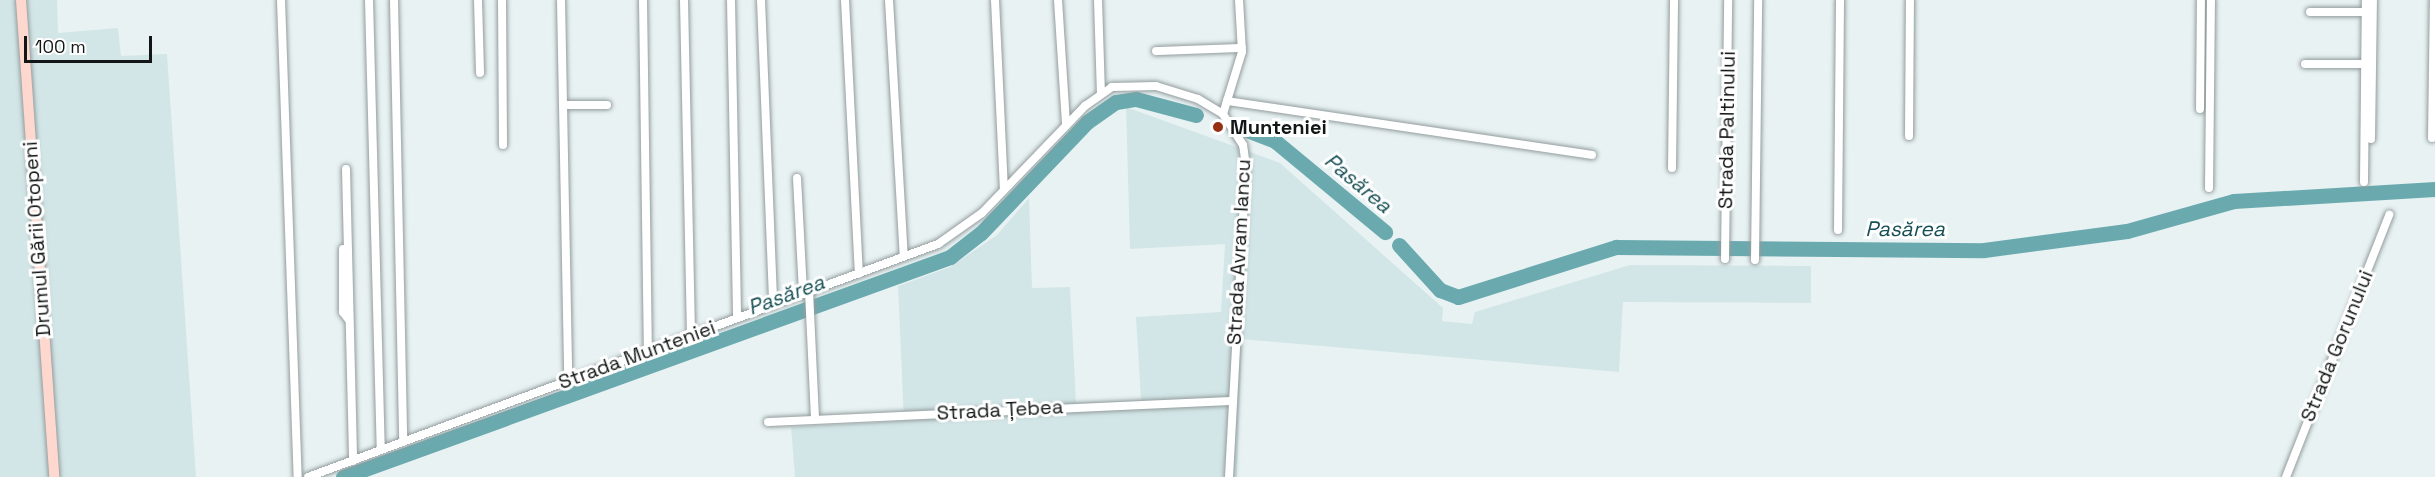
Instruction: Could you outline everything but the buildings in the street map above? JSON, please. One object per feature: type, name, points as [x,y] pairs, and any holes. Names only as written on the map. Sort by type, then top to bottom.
[{"type":"main road","name":"Drumul Gării Otopeni","points":[[21,0],[54,477]]},
{"type":"street","points":[[281,0],[298,477]]},
{"type":"street","points":[[369,0],[381,450]]},
{"type":"street","points":[[394,0],[403,442]]},
{"type":"street","points":[[478,0],[480,73]]},
{"type":"street","points":[[502,0],[503,145]]},
{"type":"street","points":[[561,0],[568,380]]},
{"type":"street","points":[[643,0],[648,351]]},
{"type":"street","points":[[684,0],[691,335]]},
{"type":"street","points":[[731,0],[737,318]]},
{"type":"street","points":[[761,0],[773,304]]},
{"type":"street","points":[[844,0],[858,274]]},
{"type":"street","points":[[889,0],[904,257]]},
{"type":"street","points":[[995,0],[1004,189]]},
{"type":"street","points":[[1058,0],[1066,125]]},
{"type":"street","points":[[1098,0],[1101,93],[1144,84],[1198,99],[1223,114],[1242,48],[1239,0]]},
{"type":"street","points":[[1672,168],[1674,0]]},
{"type":"street","name":"Strada Paltinului","points":[[1725,259],[1728,0]]},
{"type":"street","points":[[1755,260],[1758,0]]},
{"type":"street","points":[[1838,230],[1840,0]]},
{"type":"street","points":[[1909,136],[1910,0]]},
{"type":"street","points":[[2200,109],[2201,0]]},
{"type":"street","points":[[2209,188],[2211,0]]},
{"type":"street","points":[[2364,182],[2366,0]]},
{"type":"street","points":[[2371,139],[2373,0]]},
{"type":"street","points":[[2432,138],[2434,0]]},
{"type":"street","points":[[2310,12],[2366,12]]},
{"type":"street","points":[[1155,51],[1242,48]]},
{"type":"street","points":[[2305,64],[2365,64]]},
{"type":"street","name":"Strada Munteniei","points":[[308,477],[904,257],[960,231],[1101,93]]},
{"type":"street","points":[[1227,101],[1592,155]]},
{"type":"street","points":[[563,105],[607,105]]},
{"type":"street","name":"Strada Avram Iancu","points":[[1223,114],[1246,159],[1229,477]]},
{"type":"street","points":[[346,169],[353,460]]},
{"type":"street","points":[[797,178],[806,292],[810,310],[815,419]]},
{"type":"street","points":[[342,209],[344,314],[349,320]]},
{"type":"street","name":"Strada Gorunului","points":[[2286,477],[2389,215]]},
{"type":"street","name":"Strada Țebea","points":[[768,422],[1232,401]]},
{"type":"shaded area","points":[[0,0],[57,0],[58,33],[118,28],[121,56],[167,54],[196,477],[0,477]]},
{"type":"shaded area","points":[[1126,107],[1280,163],[1443,308],[1442,321],[1472,324],[1475,312],[1630,265],[1811,266],[1811,303],[1623,302],[1619,372],[1242,339],[1237,477],[795,477],[791,427],[904,421],[898,286],[950,267],[997,235],[1029,198],[1032,288],[1070,287],[1076,403],[1141,400],[1136,317],[1221,312],[1225,244],[1130,249]]},
{"type":"waterway","name":"Pasărea","points":[[343,477],[950,257],[981,233],[1087,122],[1116,102],[1136,99],[1196,115]]},
{"type":"waterway","name":"Pasărea","points":[[1244,129],[1275,141],[1385,232]]},
{"type":"waterway","name":"Pasărea","points":[[1399,245],[1440,290],[1458,297],[1616,247],[1984,250],[2127,231],[2234,201],[2435,189]]},
{"type":"place","name":"Munteniei","points":[[1218,127]]}]
